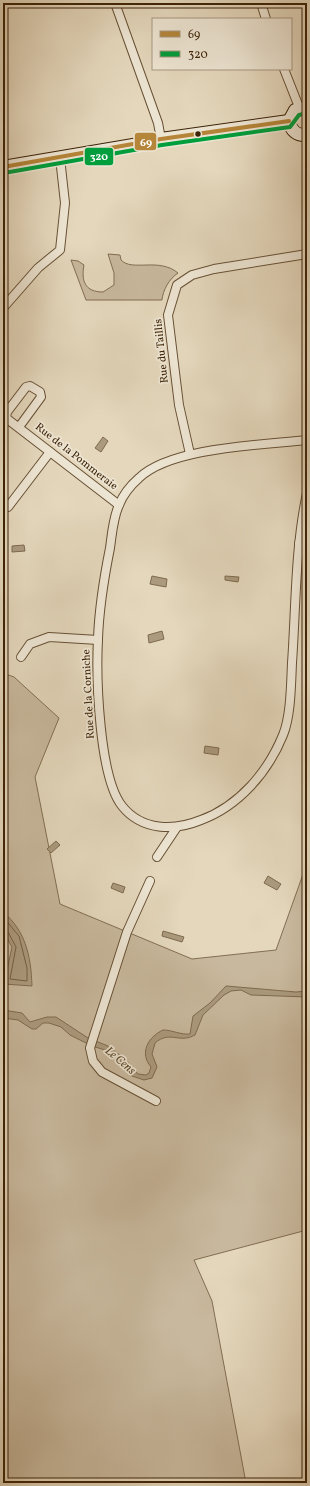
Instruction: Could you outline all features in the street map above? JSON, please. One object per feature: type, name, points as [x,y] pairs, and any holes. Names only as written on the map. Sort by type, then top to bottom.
[{"type":"main road","points":[[303,107],[292,113],[289,121],[293,130],[307,138]]},
{"type":"main road","points":[[3,167],[161,139],[289,121]]},
{"type":"street","points":[[115,3],[158,123],[161,139]]},
{"type":"street","points":[[261,3],[266,18]]},
{"type":"street","points":[[284,70],[303,107]]},
{"type":"street","points":[[3,308],[38,268],[60,250],[65,203],[60,158]]},
{"type":"street","name":"Rue du Taillis","points":[[190,454],[179,405],[168,315],[177,285],[192,275],[214,269],[307,254]]},
{"type":"street","name":"Rue de la Pommeraie","points":[[18,427],[41,397],[40,392],[30,386],[26,387],[7,412],[6,418],[119,505]]},
{"type":"street","name":"Rue de la Corniche","points":[[307,440],[190,454],[164,462],[140,476],[119,505],[114,520],[102,590],[98,640],[101,731],[110,783],[122,806],[133,816],[149,825],[163,828],[186,826],[208,818],[233,804],[254,783],[271,757],[284,733],[290,694],[307,493]]},
{"type":"street","points":[[3,507],[8,506],[50,452]]},
{"type":"street","points":[[22,657],[30,644],[49,637],[98,640]]},
{"type":"street","points":[[157,857],[177,827]]},
{"type":"street","points":[[150,881],[127,932],[90,1048],[93,1061],[102,1072],[156,1101]]},
{"type":"shaded area","points":[[108,254],[120,255],[121,260],[132,265],[163,266],[171,268],[178,273],[167,285],[162,300],[86,300],[71,260],[78,261],[84,265],[83,276],[88,288],[103,292],[114,285],[114,273]]},
{"type":"shaded area","points":[[3,673],[14,677],[59,718],[35,777],[60,904],[192,959],[276,950],[307,863],[307,1230],[194,1260],[212,1301],[246,1483],[3,1483]]},
{"type":"water","points":[[103,437],[108,441],[101,452],[95,448]]},
{"type":"water","points":[[24,545],[25,551],[12,552],[12,546]]},
{"type":"water","points":[[152,576],[167,579],[166,587],[150,584]]},
{"type":"water","points":[[225,576],[239,577],[238,582],[225,580]]},
{"type":"water","points":[[162,631],[164,639],[149,643],[148,635]]},
{"type":"water","points":[[205,746],[219,748],[218,755],[204,753]]},
{"type":"water","points":[[56,841],[60,845],[51,853],[47,849]]},
{"type":"water","points":[[268,876],[281,884],[277,890],[264,883]]},
{"type":"water","points":[[113,883],[125,887],[123,893],[111,888]]},
{"type":"water","points":[[3,912],[11,919],[26,945],[32,986],[4,984],[12,947],[3,931]]},
{"type":"water","points":[[163,931],[184,937],[182,942],[162,936]]},
{"type":"water","points":[[226,986],[296,992],[307,991],[307,997],[251,995],[241,990],[231,991],[224,995],[203,1015],[195,1035],[184,1038],[170,1037],[160,1039],[155,1043],[152,1054],[157,1067],[152,1078],[144,1080],[132,1076],[125,1070],[120,1060],[105,1050],[92,1046],[70,1035],[61,1027],[49,1023],[43,1023],[36,1029],[32,1029],[18,1020],[3,1018],[3,1010],[22,1013],[30,1022],[47,1017],[56,1017],[88,1038],[108,1046],[126,1060],[138,1074],[146,1075],[149,1073],[151,1067],[147,1062],[146,1056],[149,1041],[163,1030],[190,1034],[193,1016],[210,1003]]},
{"type":"transit line","name":"320","points":[[4,173],[162,145],[290,127],[299,115],[307,113]]},
{"type":"transit line","name":"69","points":[[3,167],[161,139],[289,121]]},
{"type":"water label","name":"Le Cens","points":[[120,1061]]}]
